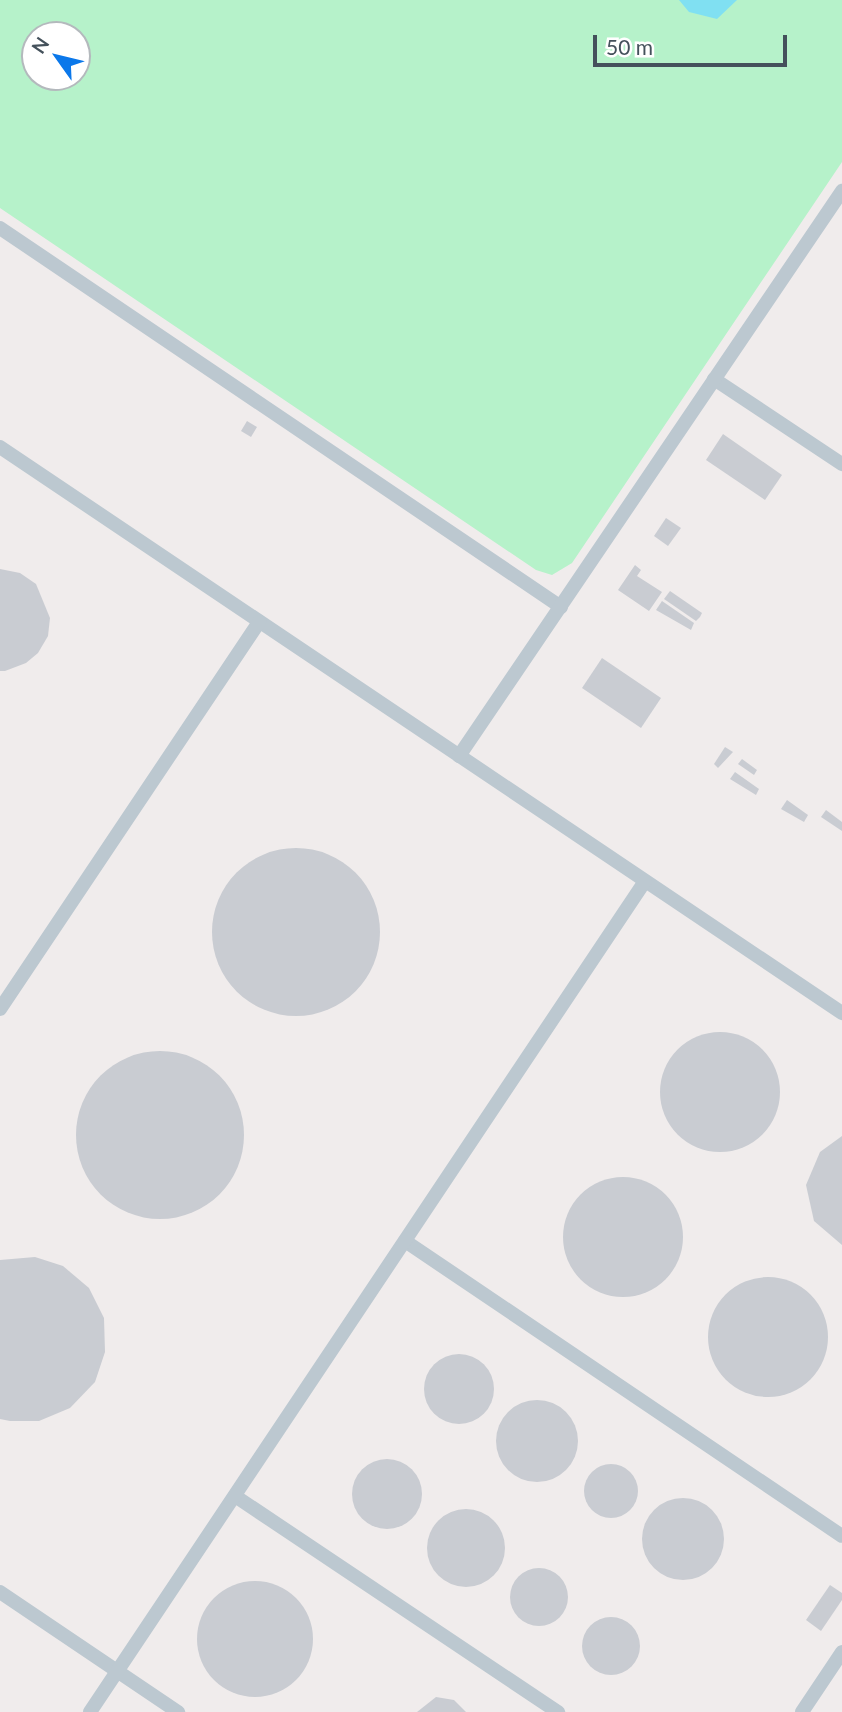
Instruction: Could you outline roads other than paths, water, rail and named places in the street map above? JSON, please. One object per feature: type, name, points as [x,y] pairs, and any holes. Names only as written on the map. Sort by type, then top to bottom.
[{"type":"lane","points":[[459,756],[842,191]]},
{"type":"lane","points":[[0,228],[561,607]]},
{"type":"lane","points":[[714,379],[842,464]]},
{"type":"lane","points":[[0,447],[842,1013]]},
{"type":"lane","points":[[0,1009],[259,622]]},
{"type":"lane","points":[[90,1712],[645,881]]},
{"type":"lane","points":[[405,1241],[842,1536]]},
{"type":"lane","points":[[235,1496],[558,1712]]},
{"type":"lane","points":[[0,1592],[178,1712]]},
{"type":"lane","points":[[802,1712],[842,1653]]},
{"type":"water","points":[[679,0],[737,0],[717,19],[689,12]]}]
